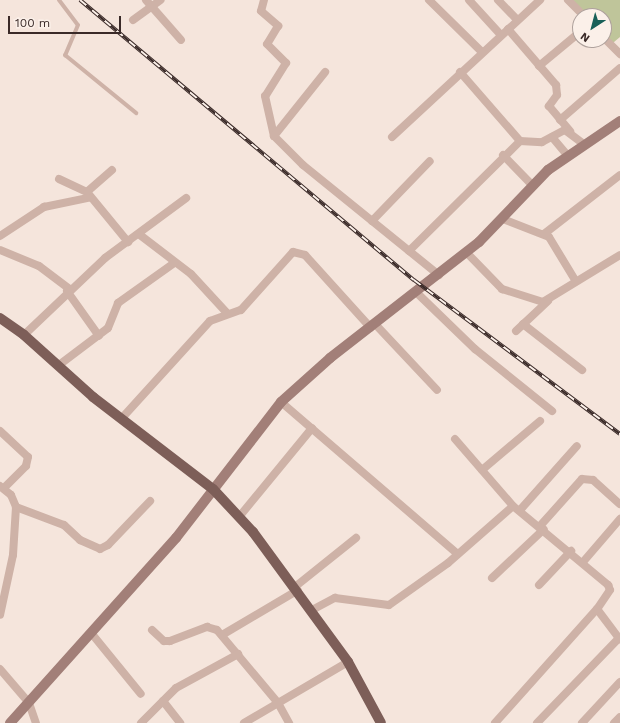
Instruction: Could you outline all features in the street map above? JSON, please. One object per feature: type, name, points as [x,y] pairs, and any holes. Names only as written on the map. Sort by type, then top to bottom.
[{"type":"main road","points":[[0,318],[24,335],[122,418],[213,490],[239,517],[297,588],[348,662],[382,723]]},
{"type":"street","points":[[133,20],[148,3],[161,0]]},
{"type":"street","points":[[264,0],[261,11],[278,26],[268,44],[286,63],[265,96],[274,136],[303,165],[439,275]]},
{"type":"street","points":[[429,0],[482,52]]},
{"type":"street","points":[[469,0],[501,35]]},
{"type":"street","points":[[498,0],[517,20]]},
{"type":"street","points":[[392,137],[460,72],[540,0]]},
{"type":"street","points":[[568,0],[576,8]]},
{"type":"street","points":[[148,3],[181,40]]},
{"type":"street","points":[[508,29],[558,90],[549,106],[570,131],[585,145]]},
{"type":"street","points":[[539,66],[572,39]]},
{"type":"street","points":[[612,46],[620,54]]},
{"type":"street","points":[[560,120],[620,68]]},
{"type":"street","points":[[274,136],[325,72]]},
{"type":"street","points":[[460,72],[520,141],[538,143],[570,131]]},
{"type":"street","points":[[10,723],[92,634],[176,538],[281,402],[466,252],[503,218],[533,186],[568,156],[619,123]]},
{"type":"street","points":[[552,137],[568,156]]},
{"type":"street","points":[[409,251],[503,155],[520,141]]},
{"type":"street","points":[[503,155],[533,186]]},
{"type":"street","points":[[372,221],[430,161]]},
{"type":"street","points":[[0,236],[44,207],[88,195],[112,170]]},
{"type":"street","points":[[544,234],[620,175]]},
{"type":"street","points":[[59,179],[88,195],[128,242]]},
{"type":"street","points":[[24,335],[68,290],[186,198]]},
{"type":"street","points":[[503,218],[544,234],[556,246],[575,280]]},
{"type":"street","points":[[140,235],[174,263],[195,277],[228,313]]},
{"type":"street","points":[[0,250],[39,266],[68,290],[99,336]]},
{"type":"street","points":[[122,418],[210,322],[228,313],[241,310],[288,256],[298,252],[437,390]]},
{"type":"street","points":[[466,252],[502,289],[548,301]]},
{"type":"street","points":[[516,330],[548,301],[575,280],[620,255]]},
{"type":"street","points":[[59,365],[108,328],[118,303],[174,263]]},
{"type":"street","points":[[417,293],[475,349],[552,411]]},
{"type":"street","points":[[523,324],[582,370]]},
{"type":"street","points":[[281,402],[458,554]]},
{"type":"street","points":[[482,470],[540,421]]},
{"type":"street","points":[[239,517],[312,428]]},
{"type":"street","points":[[0,431],[28,457],[26,466],[2,487],[16,507],[64,525],[80,540],[100,549],[108,545],[150,501]]},
{"type":"street","points":[[454,438],[517,507],[571,551],[610,590],[597,609],[495,723]]},
{"type":"street","points":[[312,610],[335,598],[389,605],[458,554],[517,507],[577,446]]},
{"type":"street","points":[[492,578],[542,527],[582,479],[593,480],[620,504]]},
{"type":"street","points":[[0,615],[11,574],[16,507]]},
{"type":"street","points":[[583,562],[620,519]]},
{"type":"street","points":[[222,635],[297,588],[356,538]]},
{"type":"street","points":[[539,585],[571,551]]},
{"type":"street","points":[[537,723],[620,638],[597,609]]},
{"type":"street","points":[[152,630],[164,641],[207,627],[222,635],[278,703],[289,723]]},
{"type":"street","points":[[92,634],[141,694]]},
{"type":"street","points":[[141,723],[184,682],[238,654]]},
{"type":"street","points":[[244,723],[348,662]]},
{"type":"street","points":[[0,669],[29,702],[36,723]]},
{"type":"street","points":[[582,723],[620,682]]},
{"type":"street","points":[[163,701],[180,723]]},
{"type":"street","points":[[614,723],[620,717]]},
{"type":"lane","points":[[59,0],[78,25],[65,55],[136,113]]},
{"type":"green space","points":[[564,0],[620,0],[620,37],[612,44],[612,8],[572,8]]},
{"type":"railway","points":[[80,0],[414,280],[620,434]]}]
